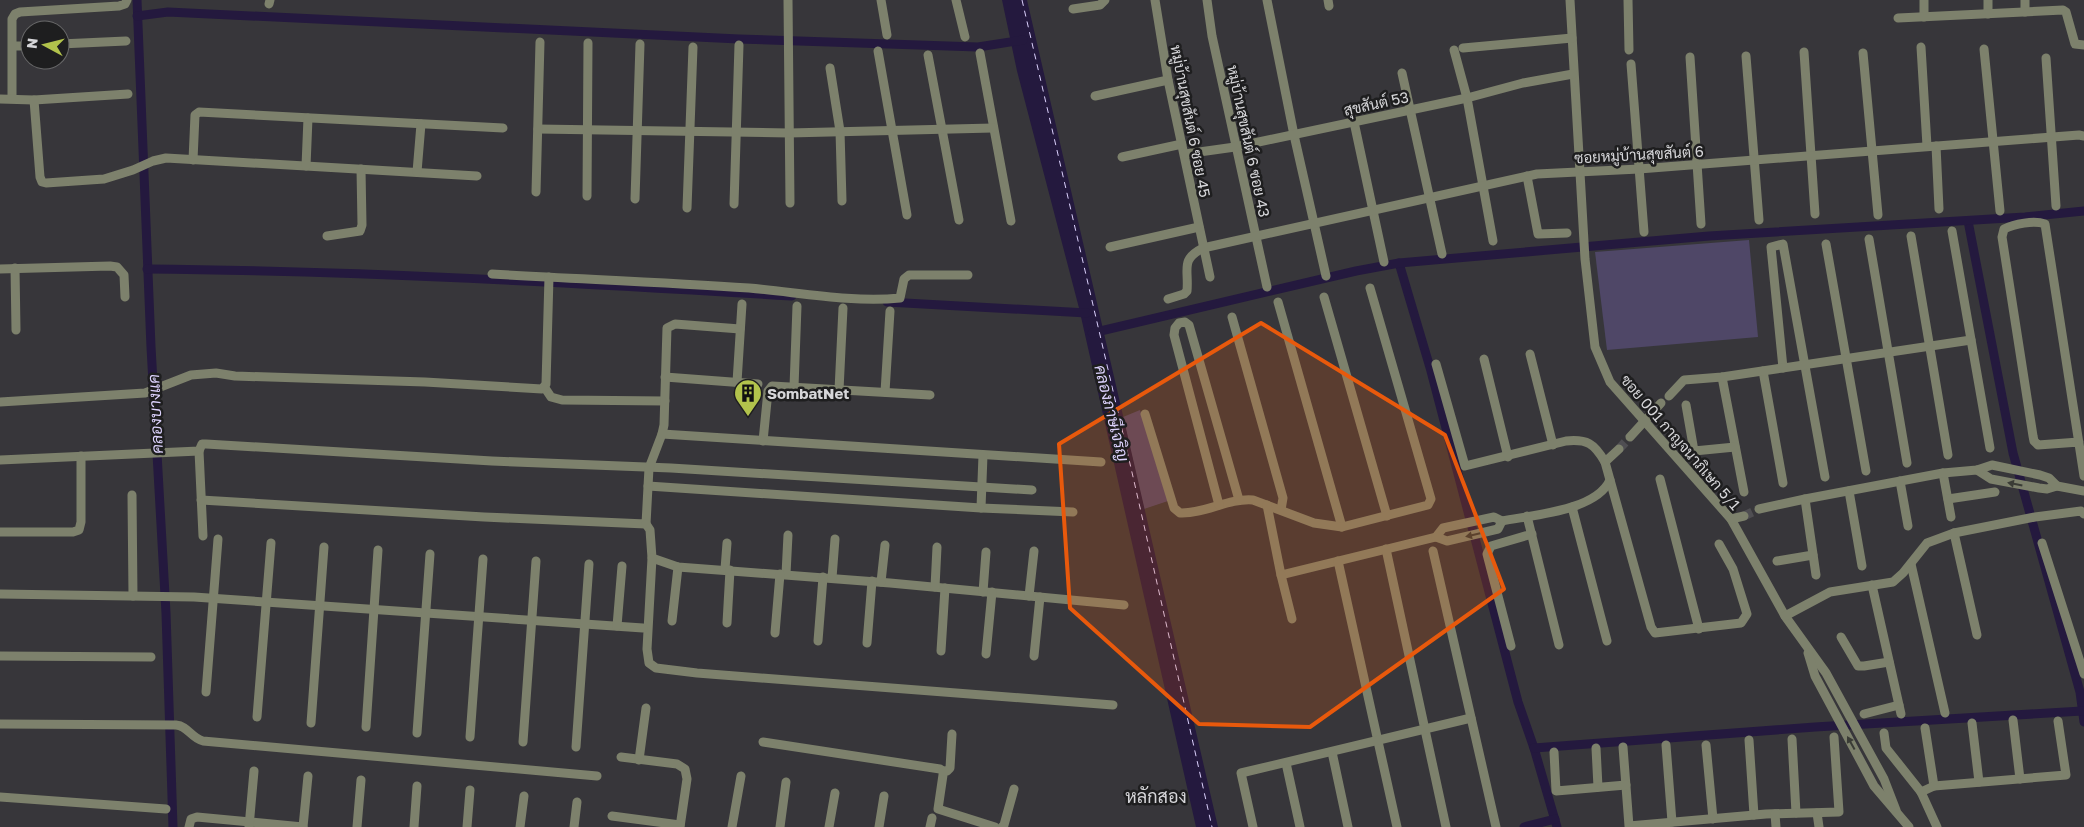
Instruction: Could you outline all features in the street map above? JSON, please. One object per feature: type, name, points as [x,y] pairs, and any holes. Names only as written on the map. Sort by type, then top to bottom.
[{"type":"street","points":[[12,98],[12,20],[15,14],[20,12],[120,6],[125,4],[127,0]]},
{"type":"street","points":[[788,0],[790,203]]},
{"type":"street","points":[[881,0],[888,35]]},
{"type":"street","points":[[956,0],[965,37]]},
{"type":"street","points":[[1074,9],[1100,5],[1105,0]]},
{"type":"street","name":"หมู่บ้านสุขสันต์ 6 ซอย 45","points":[[1154,0],[1168,80],[1210,277]]},
{"type":"street","name":"หมู่บ้านสุขสันต์ 6 ซอย 43","points":[[1207,0],[1212,36],[1235,147],[1267,287]]},
{"type":"street","points":[[1267,0],[1294,135],[1326,276]]},
{"type":"street","name":"ซอย 001 กาญจนาภิเษก 5/1","points":[[1570,0],[1585,259],[1595,347],[1610,382],[1643,422],[1731,519],[1785,616],[1826,673],[1884,779],[1896,810]]},
{"type":"street","points":[[1628,0],[1629,50]]},
{"type":"street","points":[[1924,0],[1924,16]]},
{"type":"street","points":[[1988,0],[1988,14]]},
{"type":"street","points":[[2025,0],[2025,12]]},
{"type":"street","points":[[1898,18],[2063,10],[2066,12],[2075,44],[2084,45]]},
{"type":"street","points":[[1494,241],[1458,49],[1572,38]]},
{"type":"street","points":[[70,44],[126,41]]},
{"type":"street","points":[[536,192],[540,42]]},
{"type":"street","points":[[587,196],[588,43]]},
{"type":"street","points":[[635,199],[640,44]]},
{"type":"street","points":[[734,204],[739,45]]},
{"type":"street","points":[[13,46],[20,46]]},
{"type":"street","points":[[687,208],[693,47]]},
{"type":"street","points":[[1921,47],[1939,209]]},
{"type":"street","points":[[1984,49],[2000,211]]},
{"type":"street","points":[[878,51],[907,215]]},
{"type":"street","points":[[1804,52],[1815,214]]},
{"type":"street","points":[[980,53],[1011,221]]},
{"type":"street","points":[[1863,53],[1878,215]]},
{"type":"street","points":[[928,55],[959,220]]},
{"type":"street","points":[[1746,56],[1759,220]]},
{"type":"street","points":[[1690,57],[1701,224]]},
{"type":"street","points":[[2046,58],[2056,206]]},
{"type":"street","points":[[1631,64],[1644,232]]},
{"type":"street","points":[[830,68],[840,131],[842,202]]},
{"type":"street","points":[[1402,73],[1442,254]]},
{"type":"street","name":"สุขสันต์ 53","points":[[1122,157],[1183,149],[1235,147],[1467,98],[1523,83],[1573,74]]},
{"type":"street","points":[[1095,96],[1168,80]]},
{"type":"street","points":[[0,99],[34,100],[128,94]]},
{"type":"street","points":[[34,100],[38,161],[42,182],[46,183],[104,179],[166,158],[477,176]]},
{"type":"street","points":[[193,160],[195,115],[199,112],[503,128]]},
{"type":"street","points":[[306,166],[308,118]]},
{"type":"street","points":[[1354,122],[1384,262]]},
{"type":"street","points":[[417,172],[421,124]]},
{"type":"street","points":[[538,129],[789,133],[993,128]]},
{"type":"street","name":"ซอยหมู่บ้านสุขสันต์ 6","points":[[1203,248],[1484,184],[1554,172],[1640,169],[1992,141],[2084,136]]},
{"type":"street","points":[[327,236],[360,231],[362,225],[361,169]]},
{"type":"street","points":[[1526,176],[1538,234],[1568,233]]},
{"type":"street","points":[[2079,442],[2038,445],[2033,436],[2002,236],[2004,229],[2035,223],[2045,224],[2079,442],[2084,476]]},
{"type":"street","points":[[1110,247],[1199,227]]},
{"type":"street","points":[[1952,231],[1990,448]]},
{"type":"street","points":[[1911,236],[1948,455]]},
{"type":"street","points":[[1869,239],[1907,463]]},
{"type":"street","points":[[1783,368],[1771,246],[1783,244],[1825,477]]},
{"type":"street","points":[[1826,244],[1866,471]]},
{"type":"street","points":[[1168,299],[1184,294],[1187,291],[1187,262],[1190,254],[1203,248]]},
{"type":"street","points":[[0,269],[117,267],[124,274],[125,297]]},
{"type":"street","points":[[15,268],[16,330]]},
{"type":"street","points":[[492,274],[748,288],[854,298],[890,299],[900,298],[904,279],[909,276],[968,275]]},
{"type":"street","points":[[549,278],[544,388],[551,397],[562,400],[664,401]]},
{"type":"street","points":[[1144,414],[1174,508],[1180,513],[1190,514],[1239,500],[1253,500],[1314,523],[1342,526],[1428,505],[1431,499],[1370,288]]},
{"type":"street","points":[[1324,297],[1387,516]]},
{"type":"street","points":[[1278,302],[1342,526]]},
{"type":"street","points":[[737,382],[742,304]]},
{"type":"street","points":[[794,388],[797,306]]},
{"type":"street","points":[[839,390],[843,308]]},
{"type":"street","points":[[885,392],[890,311]]},
{"type":"street","points":[[1232,317],[1283,498],[1281,510]]},
{"type":"street","points":[[1219,506],[1174,335],[1175,328],[1179,323],[1185,322],[1189,325],[1239,500]]},
{"type":"street","points":[[740,329],[670,325],[666,332],[662,434],[649,468],[646,524],[650,530],[652,558],[647,649],[649,663],[656,668],[697,673],[1113,704]]},
{"type":"street","points":[[1669,396],[1684,380],[1722,377],[1971,340]]},
{"type":"street","points":[[1530,354],[1553,445]]},
{"type":"street","points":[[1484,359],[1508,457]]},
{"type":"street","points":[[1436,364],[1463,465],[1468,467],[1566,441],[1579,440],[1591,444],[1599,451],[1605,462],[1652,631],[1658,633],[1741,623],[1747,614],[1733,569],[1719,544]]},
{"type":"street","points":[[1762,371],[1783,483]]},
{"type":"street","points":[[0,402],[145,393],[191,375],[216,373],[235,376],[544,388]]},
{"type":"street","points":[[665,377],[758,384]]},
{"type":"street","points":[[1722,377],[1744,492]]},
{"type":"street","points":[[763,441],[769,388],[930,394]]},
{"type":"street","points":[[1630,437],[1661,403]]},
{"type":"street","points":[[1686,405],[1694,451],[1736,447]]},
{"type":"street","points":[[662,434],[1101,462]]},
{"type":"street","points":[[203,536],[199,451],[202,444],[1032,490]]},
{"type":"street","points":[[1605,462],[1619,449]]},
{"type":"street","points":[[0,460],[199,451]]},
{"type":"street","points":[[981,508],[983,455]]},
{"type":"street","points":[[0,532],[73,532],[78,530],[81,522],[81,456]]},
{"type":"street","points":[[1760,510],[1805,499],[1900,481],[1977,470],[1992,465],[2040,475],[2049,478],[2057,486]]},
{"type":"street","points":[[1977,470],[1991,479],[2047,489],[2057,486],[2084,491]]},
{"type":"street","points":[[1943,474],[1951,517]]},
{"type":"street","points":[[1660,479],[1699,629]]},
{"type":"street","points":[[1281,574],[1436,537],[1446,528],[1498,522],[1572,507],[1598,496],[1607,487],[1610,480]]},
{"type":"street","points":[[1900,481],[1908,526]]},
{"type":"street","points":[[648,486],[981,508],[1073,512]]},
{"type":"street","points":[[1849,491],[1862,566]]},
{"type":"street","points":[[1948,499],[1995,492]]},
{"type":"street","points":[[132,496],[134,596]]},
{"type":"street","points":[[1805,499],[1816,575]]},
{"type":"street","points":[[201,500],[484,517],[646,524]]},
{"type":"street","points":[[1267,505],[1292,619]]},
{"type":"street","points":[[1572,507],[1607,641]]},
{"type":"street","points":[[1785,616],[1830,592],[1893,582],[1911,564],[1926,543],[1954,533],[2035,517],[2081,511],[2084,514]]},
{"type":"street","points":[[1527,516],[1559,645]]},
{"type":"street","points":[[1731,519],[1744,516]]},
{"type":"street","points":[[1436,537],[1447,541],[1498,522]]},
{"type":"street","points":[[1954,533],[1977,635]]},
{"type":"street","points":[[1511,646],[1486,554],[1490,546],[1532,534]]},
{"type":"street","points":[[776,633],[788,535]]},
{"type":"street","points":[[206,692],[218,539]]},
{"type":"street","points":[[818,640],[835,539]]},
{"type":"street","points":[[257,717],[271,542]]},
{"type":"street","points":[[727,543],[727,623]]},
{"type":"street","points":[[2042,543],[2084,674]]},
{"type":"street","points":[[867,643],[885,545]]},
{"type":"street","points":[[311,723],[324,547]]},
{"type":"street","points":[[936,587],[937,547]]},
{"type":"street","points":[[1386,549],[1446,827]]},
{"type":"street","points":[[366,727],[378,550]]},
{"type":"street","points":[[1029,596],[1034,551]]},
{"type":"street","points":[[1433,551],[1496,827]]},
{"type":"street","points":[[986,552],[986,654]]},
{"type":"street","points":[[417,733],[430,554]]},
{"type":"street","points":[[1777,561],[1813,554]]},
{"type":"street","points":[[652,558],[678,566],[936,587],[1124,605]]},
{"type":"street","points":[[470,737],[483,559]]},
{"type":"street","points":[[1338,560],[1397,827]]},
{"type":"street","points":[[523,742],[536,561]]},
{"type":"street","points":[[576,747],[588,564]]},
{"type":"street","points":[[1911,564],[1945,713]]},
{"type":"street","points":[[617,626],[622,566]]},
{"type":"street","points":[[672,621],[678,566]]},
{"type":"street","points":[[1864,714],[1900,710],[1872,585]]},
{"type":"street","points":[[941,651],[945,588]]},
{"type":"street","points":[[0,594],[214,598],[644,628]]},
{"type":"street","points":[[1034,656],[1040,597]]},
{"type":"street","points":[[1841,637],[1858,666],[1890,662]]},
{"type":"street","name":"ซอย 001 กาญจนาภิเษก 5/1","points":[[1805,646],[1814,676],[1874,786],[1909,827]]},
{"type":"street","points":[[0,656],[150,657]]},
{"type":"street","points":[[638,760],[646,708]]},
{"type":"street","points":[[1253,827],[1241,774],[1471,718]]},
{"type":"street","points":[[2013,720],[2020,779]]},
{"type":"street","points":[[1921,792],[1934,786],[2066,775],[2058,721]]},
{"type":"street","points":[[1972,723],[1978,782]]},
{"type":"street","points":[[0,724],[173,725],[182,726],[192,737],[203,741],[597,776]]},
{"type":"street","points":[[1925,728],[1934,786]]},
{"type":"street","points":[[1884,733],[1886,748],[1921,792],[1936,827]]},
{"type":"street","points":[[763,742],[947,771],[950,768],[952,734]]},
{"type":"street","points":[[1624,747],[1629,826],[1648,826],[1672,822],[1689,824],[1712,819],[1754,815],[1839,812],[1834,737]]},
{"type":"street","points":[[1792,739],[1796,813]]},
{"type":"street","points":[[1749,740],[1754,815]]},
{"type":"street","points":[[1666,745],[1672,822]]},
{"type":"street","points":[[1706,745],[1712,819]]},
{"type":"street","points":[[1596,748],[1598,787]]},
{"type":"street","points":[[1332,752],[1348,827]]},
{"type":"street","points":[[1554,752],[1556,791],[1626,785]]},
{"type":"street","points":[[612,816],[680,826],[687,779],[685,769],[677,764],[621,757]]},
{"type":"street","points":[[1286,763],[1300,827]]},
{"type":"street","points":[[249,825],[254,771]]},
{"type":"street","points":[[943,771],[938,809],[978,825],[995,827]]},
{"type":"street","points":[[189,827],[191,818],[249,825],[303,827],[308,776]]},
{"type":"street","points":[[732,827],[741,776]]},
{"type":"street","points":[[357,827],[361,780]]},
{"type":"street","points":[[780,827],[786,782]]},
{"type":"street","points":[[414,827],[417,786]]},
{"type":"street","points":[[1002,827],[1014,789]]},
{"type":"street","points":[[467,827],[470,790]]},
{"type":"street","points":[[829,827],[835,794]]},
{"type":"street","points":[[520,827],[524,796]]},
{"type":"street","points":[[879,827],[884,796]]},
{"type":"street","points":[[0,797],[166,809]]},
{"type":"street","points":[[574,827],[576,802]]},
{"type":"street","points":[[1817,812],[1819,827]]},
{"type":"street","points":[[1775,814],[1776,827]]},
{"type":"street","points":[[1733,817],[1734,827]]},
{"type":"highlighted area","points":[[1261,323],[1445,435],[1504,589],[1310,727],[1199,724],[1070,608],[1059,444]]},
{"type":"shaded area","points":[[1749,240],[1758,337],[1607,350],[1595,252]]},
{"type":"shaded area","points":[[1140,410],[1168,501],[1144,509],[1123,417]]},
{"type":"water","name":"คลองภาษีเจริญ","points":[[1002,0],[1027,0],[1218,827],[1196,827],[1079,308],[1017,71]]},
{"type":"waterway","name":"คลองบางแค","points":[[137,0],[151,347],[166,613],[173,827]]},
{"type":"waterway","points":[[137,16],[168,12],[739,39],[978,47],[1023,40]]},
{"type":"waterway","points":[[1092,333],[1356,271],[1399,263],[1709,236],[2025,217],[2084,211]]},
{"type":"waterway","points":[[1968,221],[2013,453],[2080,692],[2084,722]]},
{"type":"waterway","points":[[1399,263],[1431,371],[1518,702],[1534,748],[1557,827]]},
{"type":"waterway","points":[[147,269],[389,275],[792,296]]},
{"type":"waterway","points":[[887,302],[1087,313]]},
{"type":"waterway","points":[[1534,748],[1815,727],[2082,711]]},
{"type":"waterway","points":[[1524,827],[1555,819]]},
{"type":"ferry route","points":[[1022,0],[1212,827]]},
{"type":"tunnel","points":[[1619,449],[1630,437]]},
{"type":"tunnel","points":[[1744,516],[1759,509]]},
{"type":"place","name":"SombatNet","points":[[748,417]]},
{"type":"district","name":"หลักสอง","points":[[1156,796]]}]
